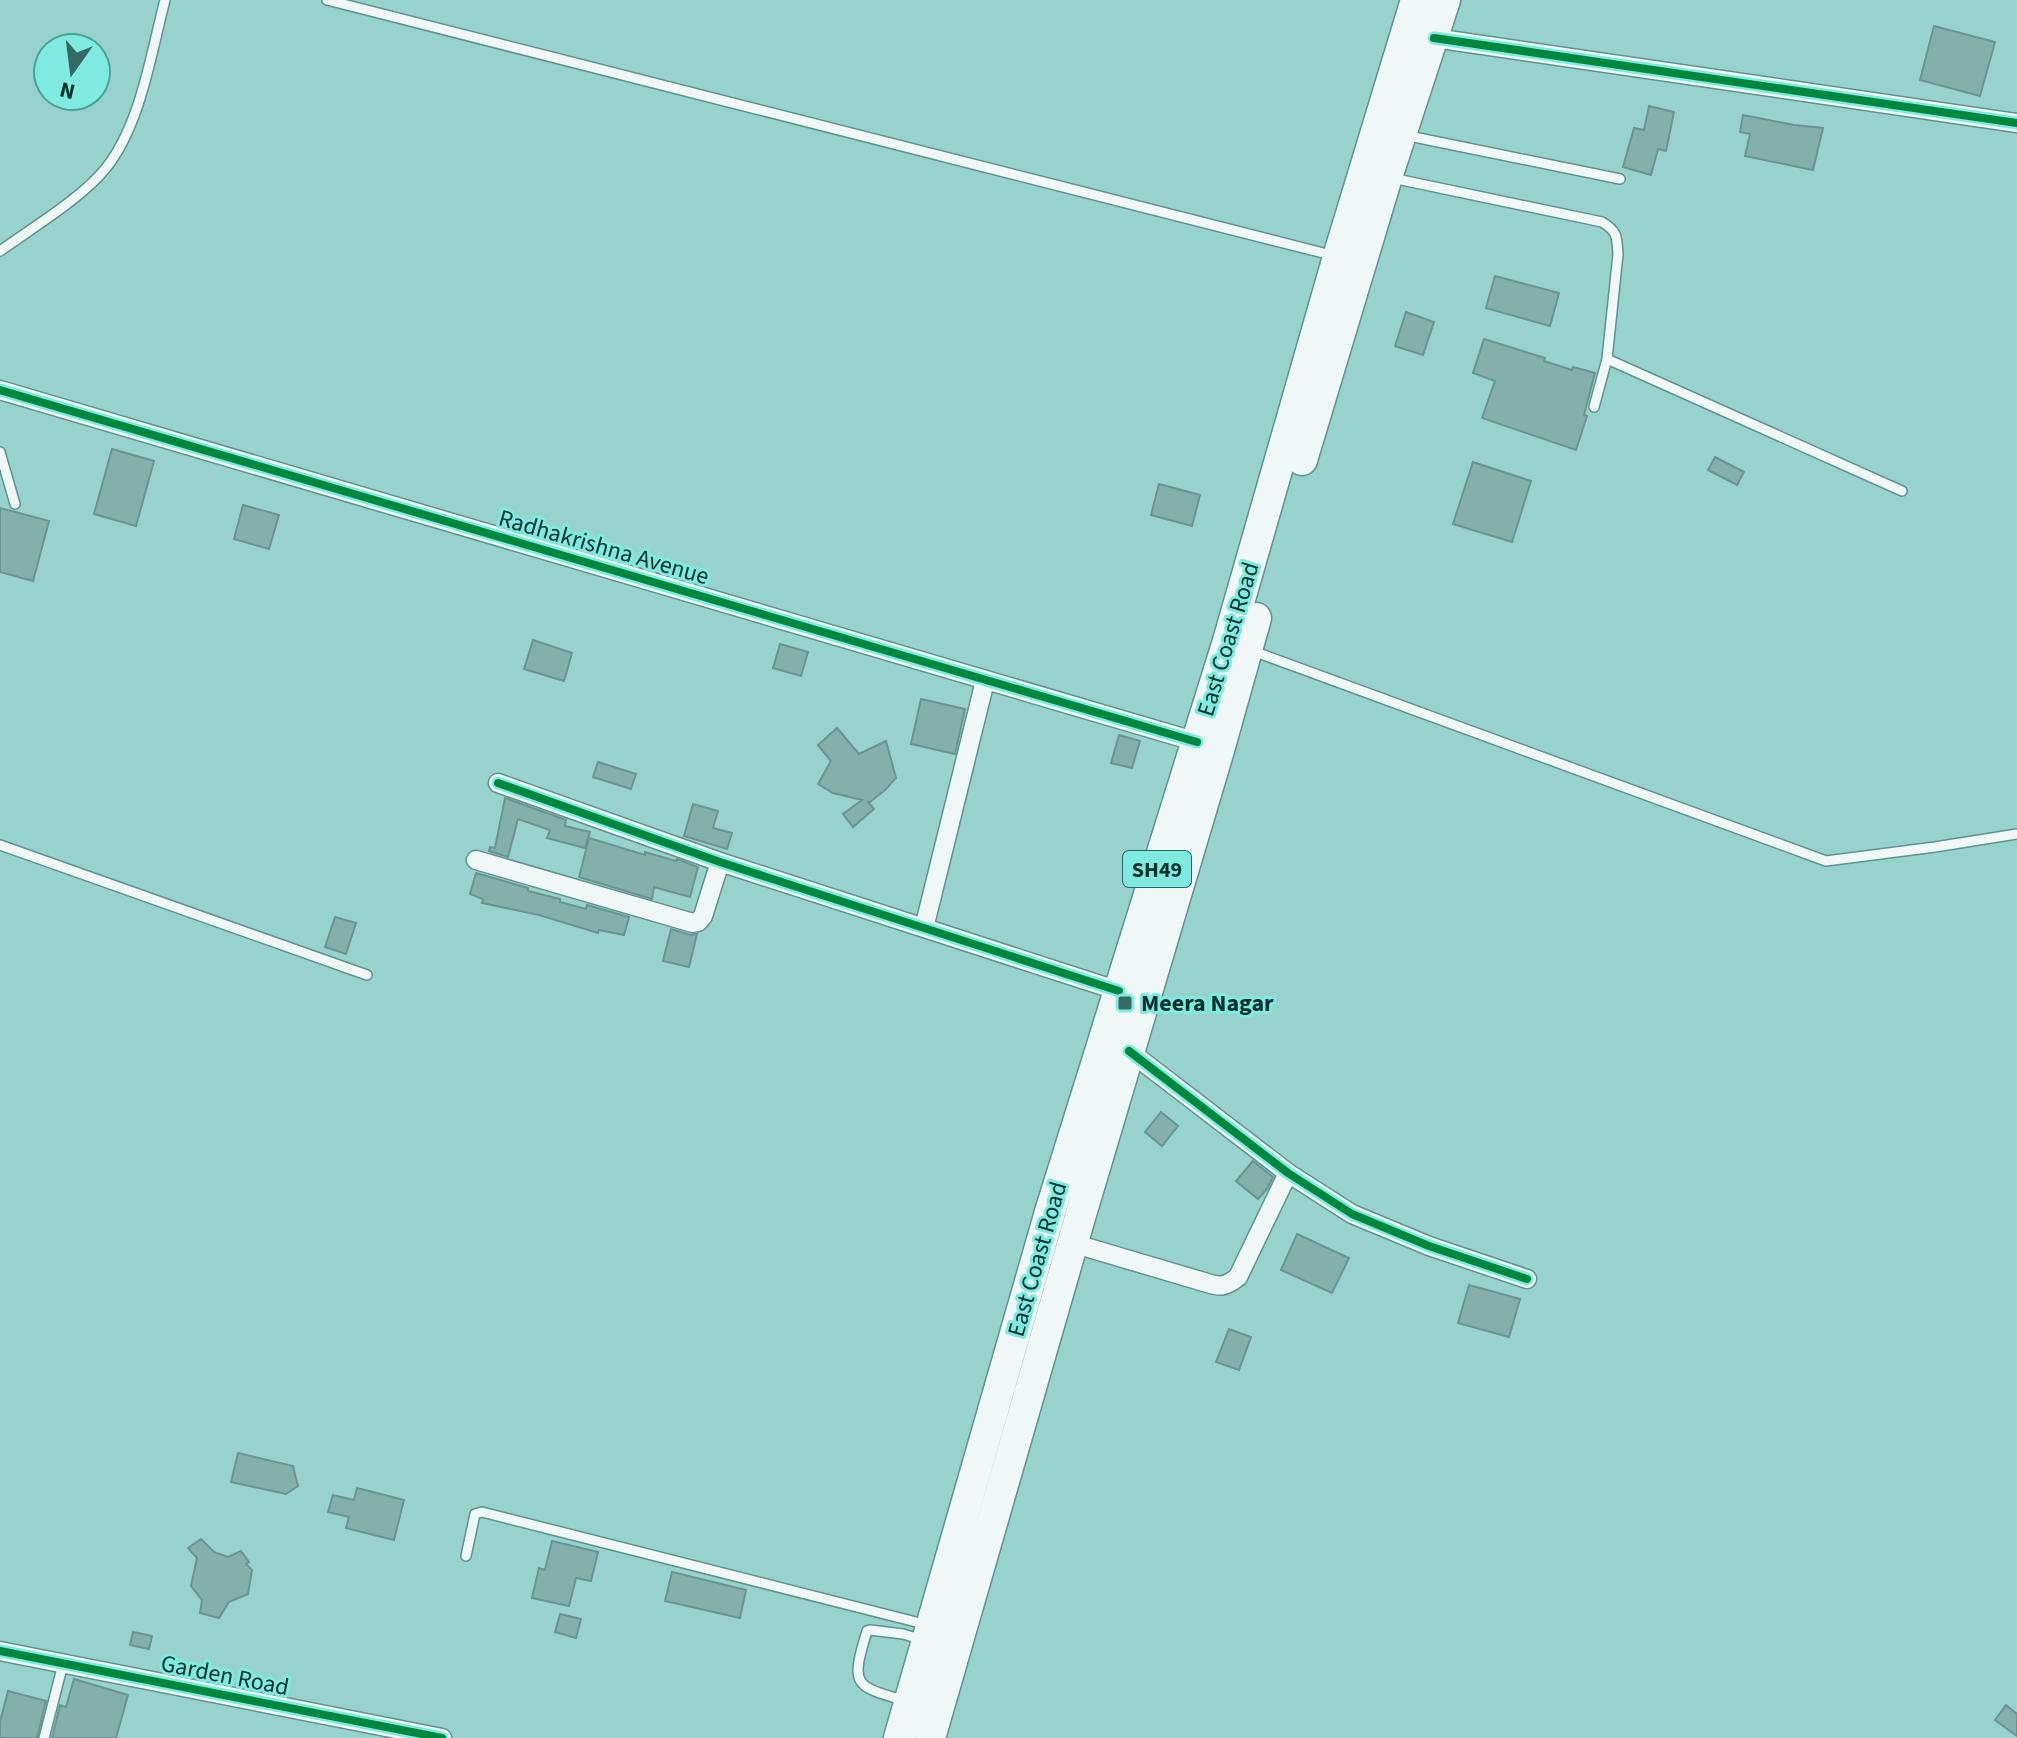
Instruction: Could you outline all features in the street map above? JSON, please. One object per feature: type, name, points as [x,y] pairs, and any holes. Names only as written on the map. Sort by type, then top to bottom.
[{"type":"main road","name":"East Coast Road","points":[[899,1738],[1050,1212],[1197,742],[1416,0]]},
{"type":"main road","name":"East Coast Road","points":[[930,1738],[1247,649],[1387,177],[1445,0]]},
{"type":"street","points":[[1434,38],[2017,123]]},
{"type":"street","name":"Radhakrishna Avenue","points":[[0,390],[1197,742]]},
{"type":"street","points":[[924,928],[985,681]]},
{"type":"street","points":[[498,783],[720,862],[1119,991]]},
{"type":"street","points":[[476,860],[693,923],[703,916],[720,862]]},
{"type":"street","points":[[1129,1051],[1288,1173],[1352,1214],[1429,1246],[1527,1279]]},
{"type":"street","points":[[1072,1243],[1219,1286],[1229,1284],[1238,1277],[1288,1173]]},
{"type":"street","name":"Garden Road","points":[[0,1651],[442,1738]]},
{"type":"lane","points":[[0,251],[84,191],[106,168],[122,144],[139,100],[165,0]]},
{"type":"lane","points":[[327,0],[1338,257]]},
{"type":"lane","points":[[1401,134],[1620,179]]},
{"type":"lane","points":[[1387,177],[1602,222],[1612,228],[1617,238],[1618,254],[1607,359],[1594,407]]},
{"type":"lane","points":[[1607,359],[1902,491]]},
{"type":"lane","points":[[0,452],[15,504]]},
{"type":"lane","points":[[1247,649],[1826,861],[2017,834]]},
{"type":"lane","points":[[0,845],[367,975]]},
{"type":"lane","points":[[466,1556],[475,1514],[482,1512],[929,1633]]},
{"type":"lane","points":[[909,1702],[866,1688],[860,1682],[857,1676],[867,1631],[929,1633]]},
{"type":"lane","points":[[44,1738],[63,1664]]},
{"type":"building","points":[[1934,26],[1995,42],[1980,96],[1920,80]]},
{"type":"building","points":[[1649,106],[1674,112],[1666,151],[1658,149],[1651,175],[1623,167],[1634,128],[1644,130]]},
{"type":"building","points":[[1743,115],[1823,128],[1813,170],[1745,156],[1750,134],[1740,132]]},
{"type":"building","points":[[1495,276],[1559,293],[1550,326],[1486,308]]},
{"type":"building","points":[[1406,312],[1434,322],[1423,355],[1395,346]]},
{"type":"building","points":[[1484,339],[1572,370],[1573,367],[1595,373],[1584,415],[1587,416],[1576,450],[1482,418],[1495,381],[1473,373]]},
{"type":"building","points":[[112,449],[154,461],[136,526],[94,514]]},
{"type":"building","points":[[1715,457],[1744,472],[1737,485],[1708,470]]},
{"type":"building","points":[[1473,462],[1531,481],[1512,542],[1453,524]]},
{"type":"building","points":[[1159,484],[1200,495],[1192,526],[1151,515]]},
{"type":"building","points":[[243,505],[279,515],[269,549],[234,539]]},
{"type":"building","points":[[0,508],[49,521],[33,581],[0,572]]},
{"type":"building","points":[[533,640],[572,653],[564,681],[524,669]]},
{"type":"building","points":[[780,644],[808,652],[801,676],[773,668]]},
{"type":"building","points":[[921,699],[965,709],[955,754],[911,744]]},
{"type":"building","points":[[837,728],[859,754],[886,741],[896,778],[868,802],[874,809],[853,827],[843,814],[862,800],[833,793],[818,784],[831,761],[818,745]]},
{"type":"building","points":[[1119,735],[1140,741],[1132,768],[1111,763]]},
{"type":"building","points":[[598,762],[636,774],[631,789],[593,777]]},
{"type":"building","points":[[505,798],[566,820],[565,826],[590,832],[585,848],[547,838],[550,830],[518,819],[508,857],[489,851],[490,847],[495,848]]},
{"type":"building","points":[[693,804],[718,811],[713,828],[732,833],[727,849],[684,836]]},
{"type":"building","points":[[589,838],[698,867],[690,897],[654,887],[652,899],[579,877]]},
{"type":"building","points":[[476,873],[560,899],[560,902],[586,909],[587,905],[629,917],[624,935],[599,930],[598,933],[539,915],[482,903],[483,899],[470,894]]},
{"type":"building","points":[[335,917],[356,923],[346,954],[325,947]]},
{"type":"building","points":[[671,929],[697,934],[689,967],[663,961]]},
{"type":"building","points":[[1161,1112],[1178,1126],[1162,1146],[1145,1132]]},
{"type":"building","points":[[1253,1161],[1273,1177],[1258,1199],[1236,1181]]},
{"type":"building","points":[[1297,1234],[1349,1258],[1332,1293],[1281,1270]]},
{"type":"building","points":[[1469,1285],[1520,1299],[1509,1337],[1458,1323]]},
{"type":"building","points":[[1229,1329],[1251,1337],[1239,1370],[1216,1362]]},
{"type":"building","points":[[238,1453],[293,1466],[298,1486],[286,1494],[231,1482]]},
{"type":"building","points":[[357,1488],[404,1500],[394,1540],[346,1528],[349,1517],[328,1512],[333,1495],[354,1500]]},
{"type":"building","points":[[201,1539],[214,1552],[228,1557],[241,1551],[252,1570],[248,1594],[229,1602],[219,1618],[200,1613],[202,1600],[191,1586],[197,1558],[188,1548]]},
{"type":"building","points":[[552,1541],[598,1552],[591,1581],[576,1578],[569,1606],[532,1598],[539,1568],[545,1570]]},
{"type":"building","points":[[672,1572],[746,1590],[740,1618],[665,1601]]},
{"type":"building","points":[[560,1614],[581,1619],[576,1638],[555,1632]]},
{"type":"building","points":[[133,1632],[152,1636],[149,1649],[130,1645]]},
{"type":"building","points":[[74,1679],[128,1695],[116,1738],[52,1738],[60,1705],[66,1707]]},
{"type":"building","points":[[8,1691],[46,1701],[37,1738],[0,1738],[0,1722]]},
{"type":"building","points":[[2006,1705],[2017,1714],[2017,1736],[1995,1720]]},
{"type":"cycle path","points":[[1434,38],[2017,123]]},
{"type":"cycle path","points":[[0,390],[1197,742]]},
{"type":"cycle path","points":[[498,783],[720,862],[1119,991]]},
{"type":"cycle path","points":[[1129,1051],[1288,1173],[1352,1214],[1429,1246],[1527,1279]]},
{"type":"cycle path","points":[[0,1651],[442,1738]]},
{"type":"place","name":"Meera Nagar","points":[[1125,1003]]}]
